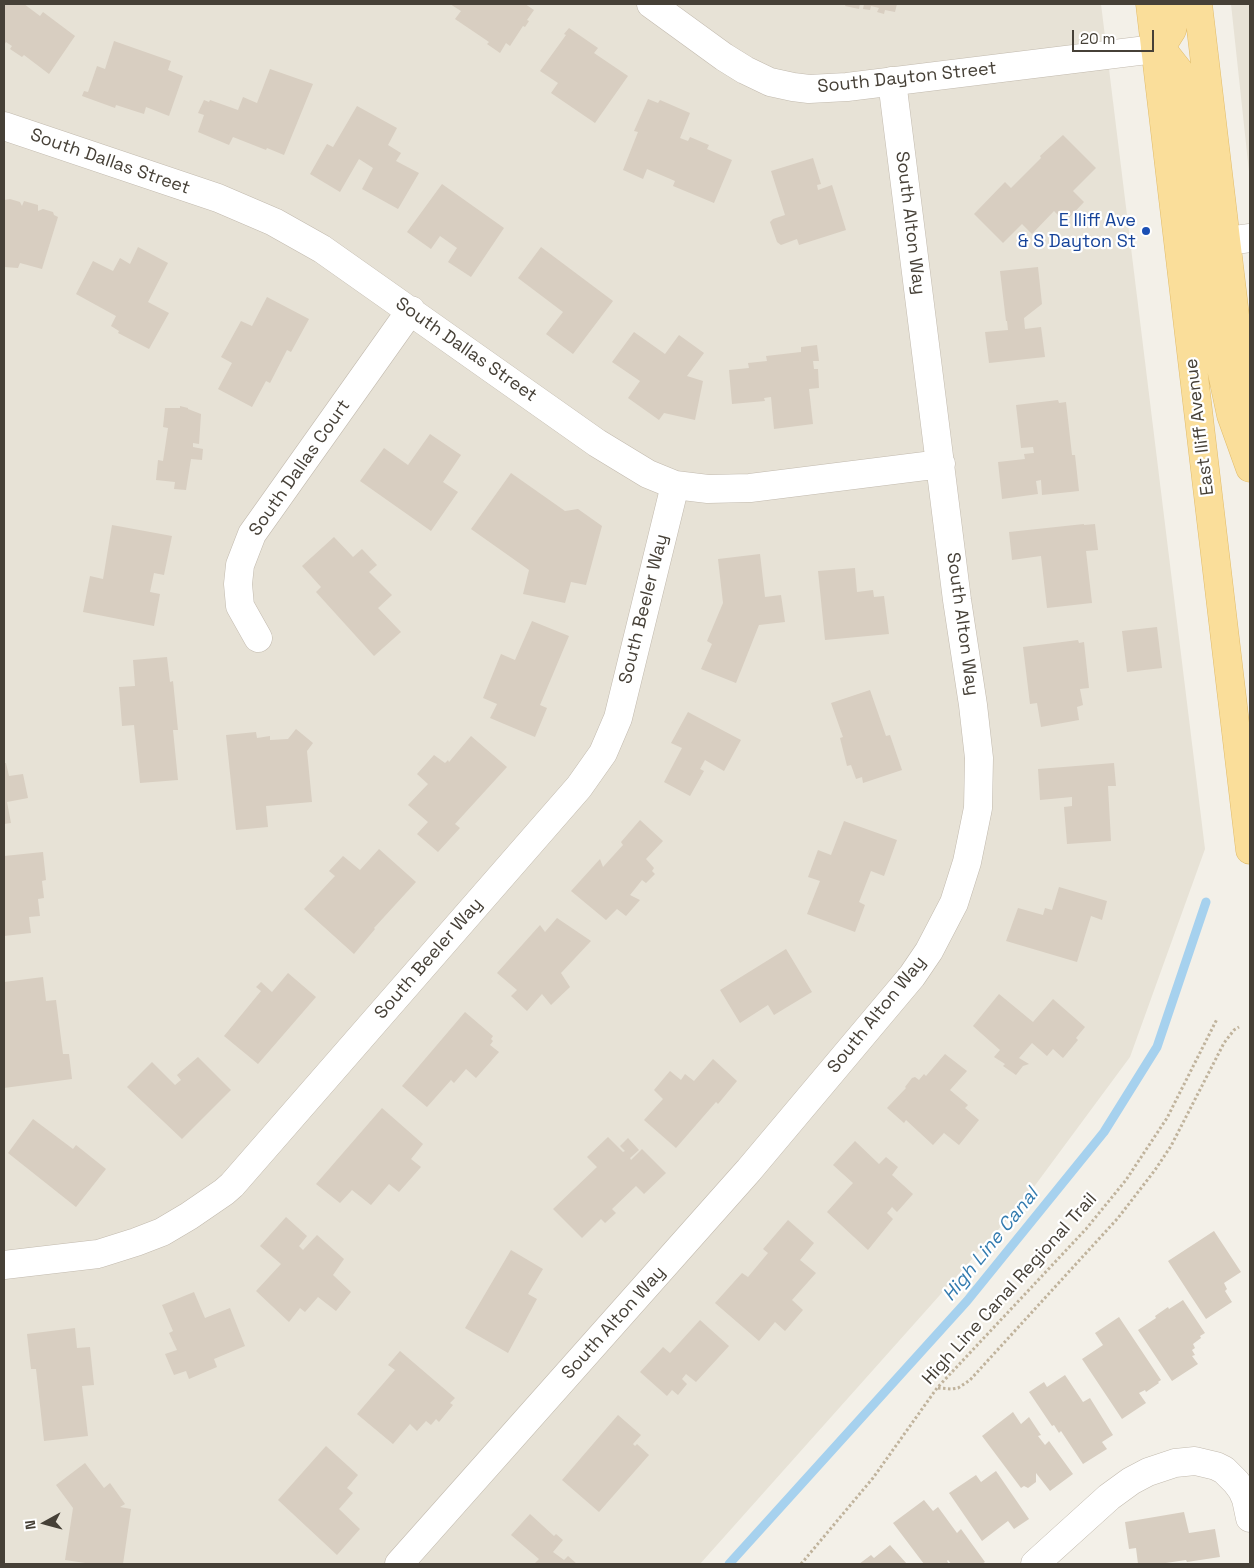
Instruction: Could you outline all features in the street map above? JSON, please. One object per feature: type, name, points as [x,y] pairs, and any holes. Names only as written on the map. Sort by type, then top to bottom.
[{"type":"main road","name":"East Iliff Avenue","points":[[1150,4],[1250,850]]},
{"type":"main road","points":[[1174,4],[1175,15],[1172,30],[1165,41],[1155,49],[1168,57],[1179,71],[1184,84],[1218,354],[1231,415],[1250,468]]},
{"type":"main road","points":[[1198,4],[1238,240],[1250,442]]},
{"type":"street","name":"South Dayton Street","points":[[651,4],[745,70],[770,82],[809,89],[846,87],[1155,49]]},
{"type":"street","name":"South Alton Way","points":[[399,1564],[750,1170],[912,976],[929,951],[954,903],[967,862],[978,808],[980,758],[957,600],[892,81]]},
{"type":"street","name":"South Dallas Street","points":[[4,126],[218,198],[274,222],[322,249],[411,310],[597,444],[648,474],[674,485],[708,489],[750,488],[940,464]]},
{"type":"street","name":"South Dallas Court","points":[[258,638],[240,606],[238,584],[240,565],[252,534],[411,310]]},
{"type":"street","name":"South Beeler Way","points":[[4,1265],[98,1254],[136,1242],[162,1232],[224,1192],[579,787],[603,753],[618,718],[674,485]]},
{"type":"street","points":[[1035,1564],[1109,1497],[1131,1481],[1148,1472],[1175,1463],[1196,1461],[1224,1470],[1242,1490],[1250,1518]]},
{"type":"path","name":"High Line Canal Regional Trail","points":[[801,1564],[874,1478],[937,1388],[1086,1229],[1126,1180],[1167,1118],[1217,1019]]},
{"type":"path","points":[[937,1388],[958,1388],[970,1380],[1118,1218],[1155,1170],[1170,1146],[1224,1043],[1229,1035],[1239,1027]]},
{"type":"shaded area","points":[[4,4],[1101,4],[1205,849],[1130,1057],[1022,1203],[700,1564],[4,1564]]},
{"type":"shaded area","points":[[1231,4],[1250,4],[1250,181]]},
{"type":"building","points":[[4,4],[24,4],[40,16],[43,12],[75,36],[49,74],[24,55],[22,57],[10,49],[12,46],[6,42],[4,45]]},
{"type":"building","points":[[450,4],[525,4],[534,10],[527,20],[529,21],[525,27],[523,26],[510,46],[506,43],[500,53],[487,44],[489,42],[455,19],[461,11]]},
{"type":"building","points":[[846,4],[860,4],[859,9],[845,6]]},
{"type":"building","points":[[864,4],[897,4],[895,12],[885,10],[884,14],[877,12],[879,8],[871,6],[870,10],[863,9]]},
{"type":"building","points":[[569,28],[598,48],[594,53],[628,76],[595,123],[551,93],[558,83],[540,71]]},
{"type":"building","points":[[114,41],[171,61],[168,70],[183,76],[169,116],[146,107],[144,114],[116,105],[115,108],[82,96],[84,91],[88,92],[97,66],[105,69]]},
{"type":"building","points":[[270,69],[313,84],[284,155],[233,137],[229,145],[198,132],[204,115],[198,113],[204,100],[209,102],[210,100],[238,110],[243,97],[257,103]]},
{"type":"building","points":[[648,99],[658,103],[660,100],[690,113],[680,138],[688,141],[690,137],[709,145],[707,149],[732,160],[714,203],[673,186],[675,181],[647,169],[643,179],[623,170],[638,132],[634,131]]},
{"type":"building","points":[[357,106],[397,128],[388,145],[401,153],[396,161],[419,173],[398,209],[362,189],[373,168],[359,159],[340,192],[310,174],[327,144],[333,147]]},
{"type":"building","points":[[1063,135],[1096,168],[1073,191],[1084,202],[1065,222],[1054,211],[1032,234],[1022,224],[1003,243],[974,214],[1005,182],[1011,188],[1041,158],[1040,156]]},
{"type":"building","points":[[813,158],[821,184],[817,185],[818,190],[832,185],[846,230],[799,245],[797,239],[781,245],[777,242],[770,222],[785,215],[771,171]]},
{"type":"building","points":[[442,184],[504,228],[471,277],[448,262],[457,248],[440,236],[431,249],[407,232]]},
{"type":"building","points":[[10,199],[20,202],[22,206],[24,201],[38,205],[38,211],[43,209],[53,212],[58,217],[42,269],[20,263],[18,268],[4,267],[4,200]]},
{"type":"building","points":[[138,247],[168,263],[148,302],[169,313],[149,349],[118,333],[119,331],[111,326],[116,316],[76,294],[93,261],[113,271],[120,258],[130,264]]},
{"type":"building","points":[[541,247],[613,301],[573,354],[546,334],[563,312],[518,278]]},
{"type":"building","points":[[1038,267],[1042,304],[1024,318],[1025,329],[1041,327],[1045,357],[989,363],[985,332],[1008,330],[1000,271]]},
{"type":"building","points":[[267,297],[309,319],[291,352],[287,350],[270,383],[266,381],[252,407],[218,389],[232,363],[221,357],[241,321],[252,326]]},
{"type":"building","points":[[634,332],[665,354],[679,335],[704,353],[687,376],[703,381],[695,420],[664,413],[659,420],[628,398],[640,381],[612,362]]},
{"type":"building","points":[[817,345],[819,361],[813,361],[814,369],[818,369],[819,388],[809,389],[813,424],[774,429],[771,397],[764,398],[765,401],[732,404],[729,370],[749,368],[748,363],[767,361],[766,356],[801,352],[801,347]]},
{"type":"building","points":[[1058,400],[1059,403],[1066,402],[1072,455],[1075,455],[1079,491],[1042,495],[1041,480],[1036,481],[1038,494],[1002,499],[998,462],[1025,459],[1024,454],[1034,453],[1033,447],[1021,448],[1016,405]]},
{"type":"building","points":[[180,406],[201,414],[199,444],[193,443],[193,447],[203,449],[202,460],[191,459],[186,490],[174,489],[175,482],[156,480],[158,460],[163,461],[168,428],[163,427],[165,408],[180,408]]},
{"type":"building","points":[[430,434],[461,455],[443,482],[458,492],[431,531],[360,481],[384,448],[408,465]]},
{"type":"building","points":[[511,473],[565,511],[578,509],[602,526],[586,585],[571,582],[565,603],[523,594],[529,570],[471,529]]},
{"type":"building","points":[[1095,524],[1098,550],[1086,551],[1092,603],[1047,608],[1041,556],[1012,560],[1009,532]]},
{"type":"building","points":[[112,525],[172,536],[164,575],[154,573],[150,592],[160,594],[154,626],[83,612],[90,576],[103,579]]},
{"type":"building","points":[[334,537],[353,557],[362,549],[377,565],[369,572],[392,595],[378,608],[401,632],[374,656],[316,592],[321,587],[302,566]]},
{"type":"building","points":[[760,554],[765,597],[781,595],[785,622],[759,625],[736,683],[701,669],[712,644],[707,641],[723,603],[718,559]]},
{"type":"building","points":[[855,568],[857,592],[873,590],[874,597],[884,596],[889,634],[825,640],[818,571]]},
{"type":"building","points":[[532,621],[569,636],[540,705],[547,708],[535,737],[490,718],[497,704],[483,698],[501,654],[515,660]]},
{"type":"building","points":[[1157,627],[1162,668],[1127,672],[1122,631]]},
{"type":"building","points":[[1078,640],[1079,643],[1084,642],[1089,688],[1080,689],[1083,705],[1077,707],[1079,720],[1041,727],[1037,703],[1030,704],[1023,647]]},
{"type":"building","points":[[167,657],[170,682],[173,681],[178,730],[173,730],[178,780],[140,783],[134,725],[122,726],[119,687],[135,686],[133,660]]},
{"type":"building","points":[[870,690],[886,736],[890,735],[902,770],[863,783],[862,777],[856,779],[851,765],[847,766],[840,738],[843,737],[831,703]]},
{"type":"building","points":[[688,712],[741,740],[724,771],[705,760],[700,769],[704,771],[690,796],[664,782],[682,748],[671,743]]},
{"type":"building","points":[[296,729],[313,743],[307,751],[312,802],[266,806],[268,827],[236,830],[226,735],[256,732],[257,738],[270,736],[270,740],[288,739]]},
{"type":"building","points":[[471,736],[507,767],[455,824],[460,828],[438,852],[417,834],[428,822],[408,805],[428,784],[417,774],[434,755],[445,763],[448,760],[449,762]]},
{"type":"building","points":[[4,763],[6,763],[9,776],[23,774],[28,798],[7,802],[11,823],[4,824]]},
{"type":"building","points":[[1114,763],[1116,786],[1108,786],[1111,841],[1067,844],[1064,807],[1072,806],[1072,797],[1040,800],[1038,769]]},
{"type":"building","points":[[640,820],[663,841],[646,859],[654,868],[652,871],[655,874],[646,883],[642,880],[630,895],[640,900],[626,916],[617,909],[606,920],[571,891],[600,859],[603,867],[623,845],[621,842]]},
{"type":"building","points":[[844,821],[897,840],[884,876],[871,871],[859,902],[865,905],[855,932],[807,914],[820,881],[808,877],[818,850],[831,855]]},
{"type":"building","points":[[379,849],[416,882],[374,928],[354,954],[304,909],[335,876],[329,871],[343,856],[360,870]]},
{"type":"building","points":[[43,852],[46,880],[42,881],[44,898],[38,899],[40,916],[29,917],[31,933],[4,936],[4,856]]},
{"type":"building","points":[[1059,887],[1107,901],[1102,920],[1091,916],[1077,962],[1006,941],[1018,908],[1043,915],[1045,908],[1052,910]]},
{"type":"building","points":[[557,918],[591,941],[561,973],[570,987],[551,1005],[542,994],[527,1011],[511,996],[517,990],[497,973],[540,925],[545,932]]},
{"type":"building","points":[[786,949],[812,992],[774,1015],[768,1005],[740,1023],[720,990]]},
{"type":"building","points":[[288,973],[316,997],[258,1064],[224,1036],[261,991],[256,987],[261,982],[272,992]]},
{"type":"building","points":[[43,977],[46,1001],[56,1000],[63,1054],[69,1054],[72,1079],[4,1088],[4,982]]},
{"type":"building","points":[[999,994],[1033,1022],[1053,999],[1085,1027],[1076,1038],[1078,1040],[1063,1058],[1053,1049],[1047,1056],[1032,1043],[1019,1058],[1029,1064],[1023,1066],[1016,1075],[1003,1066],[1005,1064],[994,1057],[1000,1050],[973,1026]]},
{"type":"building","points":[[465,1012],[493,1036],[491,1039],[493,1041],[490,1045],[499,1052],[476,1078],[466,1069],[454,1083],[451,1080],[427,1107],[402,1086]]},
{"type":"building","points":[[945,1054],[967,1071],[950,1090],[968,1105],[965,1108],[979,1120],[959,1145],[944,1133],[933,1145],[906,1120],[904,1123],[887,1108],[906,1088],[912,1078],[915,1077],[919,1080],[924,1074],[926,1076]]},
{"type":"building","points":[[198,1057],[231,1090],[182,1139],[127,1087],[152,1062],[175,1085],[181,1080],[177,1075]]},
{"type":"building","points":[[713,1059],[737,1081],[676,1148],[644,1120],[663,1099],[654,1090],[670,1071],[681,1080],[685,1074],[694,1081]]},
{"type":"building","points":[[382,1108],[423,1144],[411,1159],[421,1167],[399,1192],[389,1184],[371,1205],[352,1190],[340,1203],[316,1184]]},
{"type":"building","points":[[33,1119],[73,1149],[76,1145],[106,1169],[76,1207],[8,1153]]},
{"type":"building","points":[[608,1137],[623,1152],[625,1151],[620,1146],[628,1138],[639,1150],[630,1158],[631,1160],[642,1149],[666,1173],[644,1194],[636,1186],[612,1209],[616,1213],[605,1223],[601,1219],[582,1238],[553,1209],[597,1167],[587,1157]]},
{"type":"building","points":[[855,1141],[879,1164],[886,1157],[898,1167],[892,1175],[913,1194],[897,1212],[892,1207],[887,1213],[893,1219],[868,1250],[827,1212],[853,1183],[833,1165]]},
{"type":"building","points":[[286,1217],[307,1236],[299,1246],[303,1250],[317,1235],[344,1259],[333,1275],[351,1292],[336,1311],[318,1297],[305,1312],[300,1308],[289,1322],[256,1291],[281,1264],[260,1246]]},
{"type":"building","points":[[788,1220],[814,1243],[800,1260],[816,1273],[792,1300],[803,1310],[785,1331],[775,1322],[759,1341],[715,1303],[742,1273],[748,1277],[768,1253],[763,1249]]},
{"type":"building","points":[[1214,1231],[1241,1272],[1224,1283],[1227,1289],[1225,1291],[1232,1302],[1206,1319],[1168,1261]]},
{"type":"building","points":[[511,1250],[543,1269],[528,1294],[537,1299],[508,1353],[465,1328]]},
{"type":"building","points":[[194,1292],[205,1318],[230,1308],[245,1346],[214,1359],[217,1367],[189,1379],[186,1371],[174,1375],[165,1354],[177,1350],[169,1333],[173,1331],[162,1305]]},
{"type":"building","points":[[1183,1300],[1205,1333],[1193,1344],[1195,1348],[1192,1350],[1195,1355],[1192,1356],[1198,1364],[1172,1381],[1138,1330],[1168,1307],[1169,1309]]},
{"type":"building","points":[[1119,1317],[1161,1380],[1146,1392],[1145,1390],[1139,1393],[1146,1403],[1122,1419],[1082,1359],[1103,1345],[1095,1333]]},
{"type":"building","points":[[700,1320],[729,1346],[696,1382],[686,1374],[682,1379],[687,1384],[678,1395],[672,1390],[667,1396],[640,1372],[663,1347],[670,1353]]},
{"type":"building","points":[[75,1328],[77,1348],[90,1347],[94,1385],[82,1386],[88,1436],[44,1441],[36,1369],[31,1369],[27,1334]]},
{"type":"building","points":[[400,1351],[455,1398],[450,1403],[453,1405],[439,1422],[436,1419],[431,1425],[426,1421],[417,1431],[410,1424],[393,1444],[357,1414],[395,1370],[388,1365]]},
{"type":"building","points":[[1065,1375],[1083,1402],[1090,1398],[1113,1435],[1102,1442],[1107,1449],[1083,1464],[1061,1431],[1059,1433],[1054,1425],[1052,1426],[1029,1392],[1044,1382],[1047,1387]]},
{"type":"building","points":[[1013,1412],[1021,1424],[1029,1417],[1041,1435],[1038,1436],[1045,1445],[1049,1441],[1073,1474],[1050,1491],[1036,1473],[1036,1482],[1028,1488],[1024,1486],[1021,1488],[982,1436]]},
{"type":"building","points":[[618,1415],[641,1435],[633,1444],[635,1446],[637,1444],[649,1455],[599,1512],[562,1480]]},
{"type":"building","points":[[326,1446],[358,1475],[347,1488],[353,1493],[339,1509],[360,1529],[337,1555],[278,1500]]},
{"type":"building","points":[[85,1463],[104,1488],[110,1483],[125,1504],[120,1507],[131,1509],[123,1564],[92,1564],[65,1560],[73,1508],[56,1485]]},
{"type":"building","points":[[996,1471],[1029,1519],[1014,1529],[1008,1521],[982,1541],[949,1493],[976,1475],[981,1482]]},
{"type":"building","points":[[924,1500],[933,1511],[938,1507],[957,1533],[961,1529],[985,1562],[982,1564],[951,1564],[948,1560],[949,1564],[924,1564],[893,1523]]},
{"type":"building","points":[[1184,1512],[1189,1533],[1215,1529],[1220,1557],[1187,1562],[1186,1560],[1159,1564],[1138,1564],[1136,1548],[1129,1549],[1125,1522]]},
{"type":"building","points":[[530,1514],[554,1536],[556,1534],[563,1540],[553,1552],[564,1560],[568,1556],[577,1564],[534,1564],[539,1559],[511,1535]]},
{"type":"building","points":[[890,1545],[907,1564],[859,1564],[871,1555],[874,1558]]},
{"type":"waterway","name":"High Line Canal","points":[[729,1564],[967,1301],[1104,1132],[1157,1047],[1206,902]]},
{"type":"place","name":"E Iliff Ave & S Dayton St","points":[[1146,231]]}]
